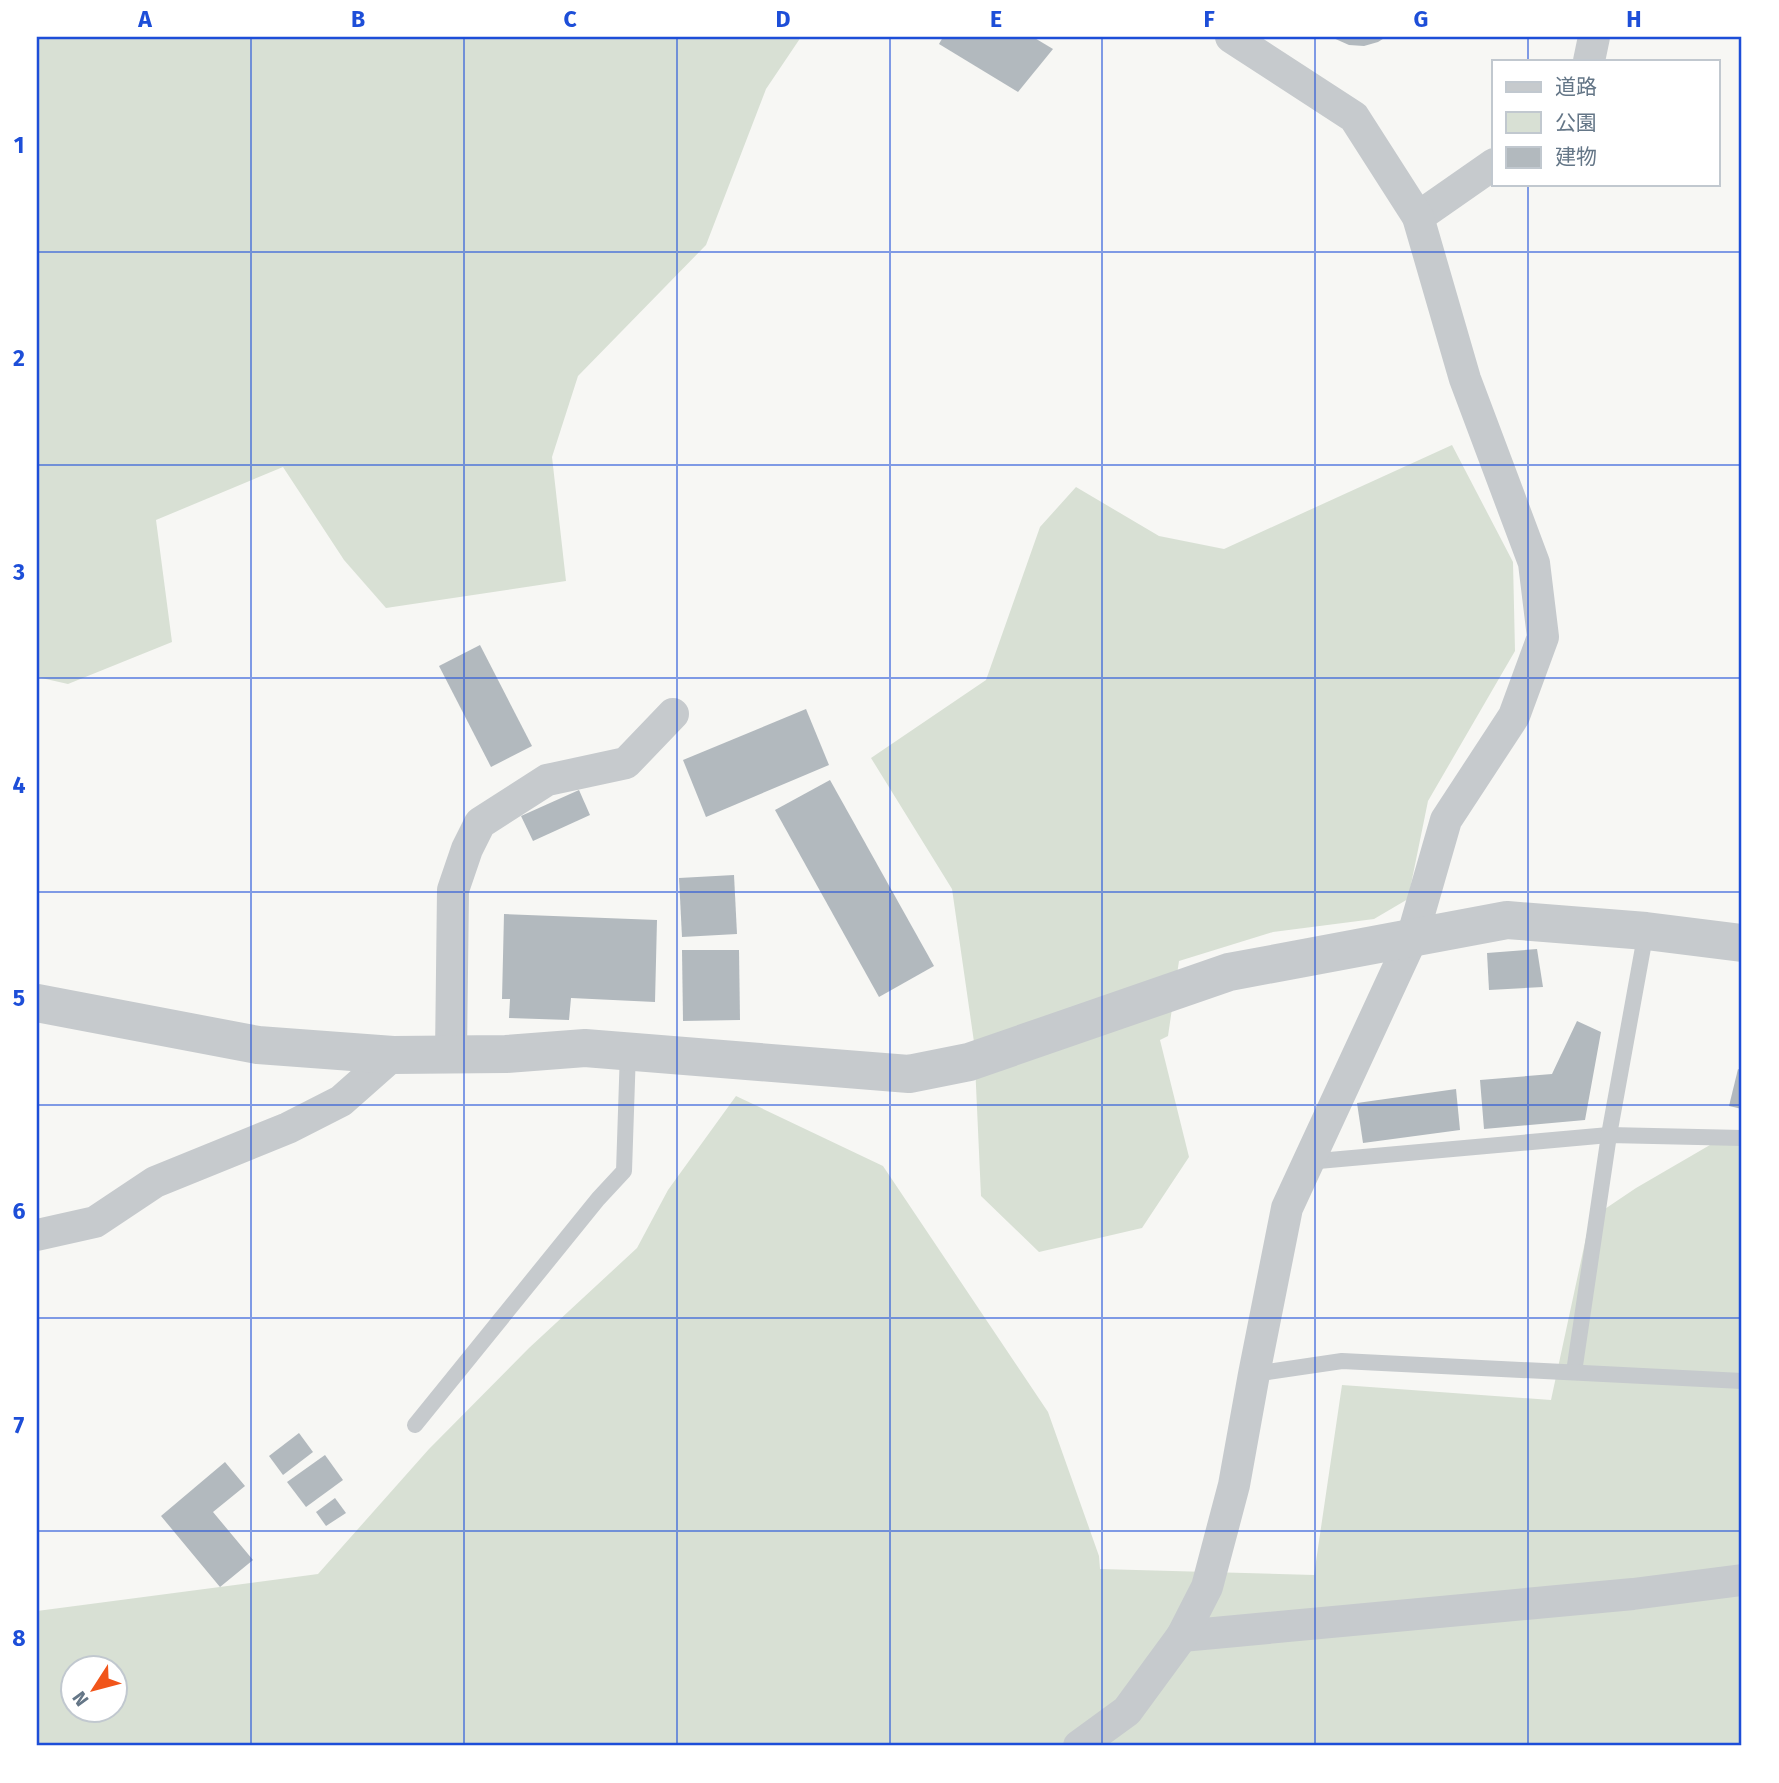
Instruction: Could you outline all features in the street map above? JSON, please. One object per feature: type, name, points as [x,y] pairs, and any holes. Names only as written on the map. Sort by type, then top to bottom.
[{"type":"street","points":[[1079,1746],[1127,1711],[1182,1636],[1207,1587],[1234,1485],[1287,1208],[1412,939],[1446,820],[1514,716],[1543,637],[1534,563],[1465,379],[1418,217],[1354,117],[1231,37]]},
{"type":"street","points":[[1589,60],[1594,37]]},
{"type":"street","points":[[1418,217],[1492,165]]},
{"type":"street","points":[[451,1055],[453,890],[467,849],[480,823],[547,780],[626,763],[673,713]]},
{"type":"street","points":[[37,1003],[258,1045],[393,1055],[506,1054],[585,1048],[909,1074],[969,1062],[1229,972],[1507,920],[1646,931],[1742,943]]},
{"type":"street","points":[[37,1235],[94,1223],[155,1182],[288,1128],[341,1101],[393,1055]]},
{"type":"street","points":[[1182,1636],[1619,1595],[1742,1580]]},
{"type":"lane","points":[[1574,1372],[1609,1135],[1646,931]]},
{"type":"lane","points":[[415,1425],[598,1199],[624,1171],[628,1051]]},
{"type":"lane","points":[[1307,1162],[1609,1135],[1742,1138]]},
{"type":"lane","points":[[1254,1374],[1342,1361],[1742,1381]]},
{"type":"green space","points":[[37,37],[801,37],[766,89],[706,245],[578,376],[552,457],[566,581],[386,608],[344,560],[283,467],[156,520],[172,642],[68,684],[37,677]]},
{"type":"green space","points":[[1452,445],[1513,562],[1515,651],[1428,801],[1408,899],[1374,919],[1273,932],[1179,961],[1168,1036],[1160,1040],[1189,1157],[1142,1228],[1039,1252],[981,1196],[974,1042],[952,889],[871,758],[986,680],[1040,527],[1076,487],[1159,536],[1224,549]]},
{"type":"green space","points":[[736,1096],[883,1166],[1048,1412],[1099,1556],[1100,1569],[1314,1575],[1342,1385],[1551,1400],[1590,1219],[1636,1188],[1722,1138],[1742,1134],[1742,1746],[37,1746],[37,1611],[318,1574],[429,1449],[529,1348],[637,1248],[668,1190]]},
{"type":"building","points":[[943,37],[1033,37],[1053,49],[1018,92],[939,44]]},
{"type":"building","points":[[1331,37],[1386,37],[1364,46],[1349,45]]},
{"type":"building","points":[[480,645],[532,746],[491,767],[439,666]]},
{"type":"building","points":[[806,709],[829,765],[706,817],[683,760]]},
{"type":"building","points":[[830,780],[934,966],[879,997],[775,810]]},
{"type":"building","points":[[579,790],[590,815],[533,841],[521,816]]},
{"type":"building","points":[[734,875],[737,934],[682,937],[679,878]]},
{"type":"building","points":[[504,914],[657,920],[655,1002],[571,998],[569,1020],[509,1018],[510,999],[502,999]]},
{"type":"building","points":[[1537,949],[1543,987],[1489,990],[1487,953]]},
{"type":"building","points":[[682,950],[739,950],[740,1020],[683,1021]]},
{"type":"building","points":[[1577,1021],[1601,1032],[1585,1120],[1484,1129],[1480,1080],[1552,1074]]},
{"type":"building","points":[[1738,1069],[1742,1071],[1742,1109],[1729,1106]]},
{"type":"building","points":[[1456,1089],[1460,1130],[1363,1143],[1357,1103]]},
{"type":"building","points":[[299,1433],[313,1452],[283,1475],[269,1456]]},
{"type":"building","points":[[325,1455],[343,1480],[306,1507],[287,1482]]},
{"type":"building","points":[[225,1462],[245,1486],[213,1512],[253,1560],[220,1587],[161,1516]]},
{"type":"building","points":[[335,1498],[346,1513],[326,1526],[316,1512]]}]
